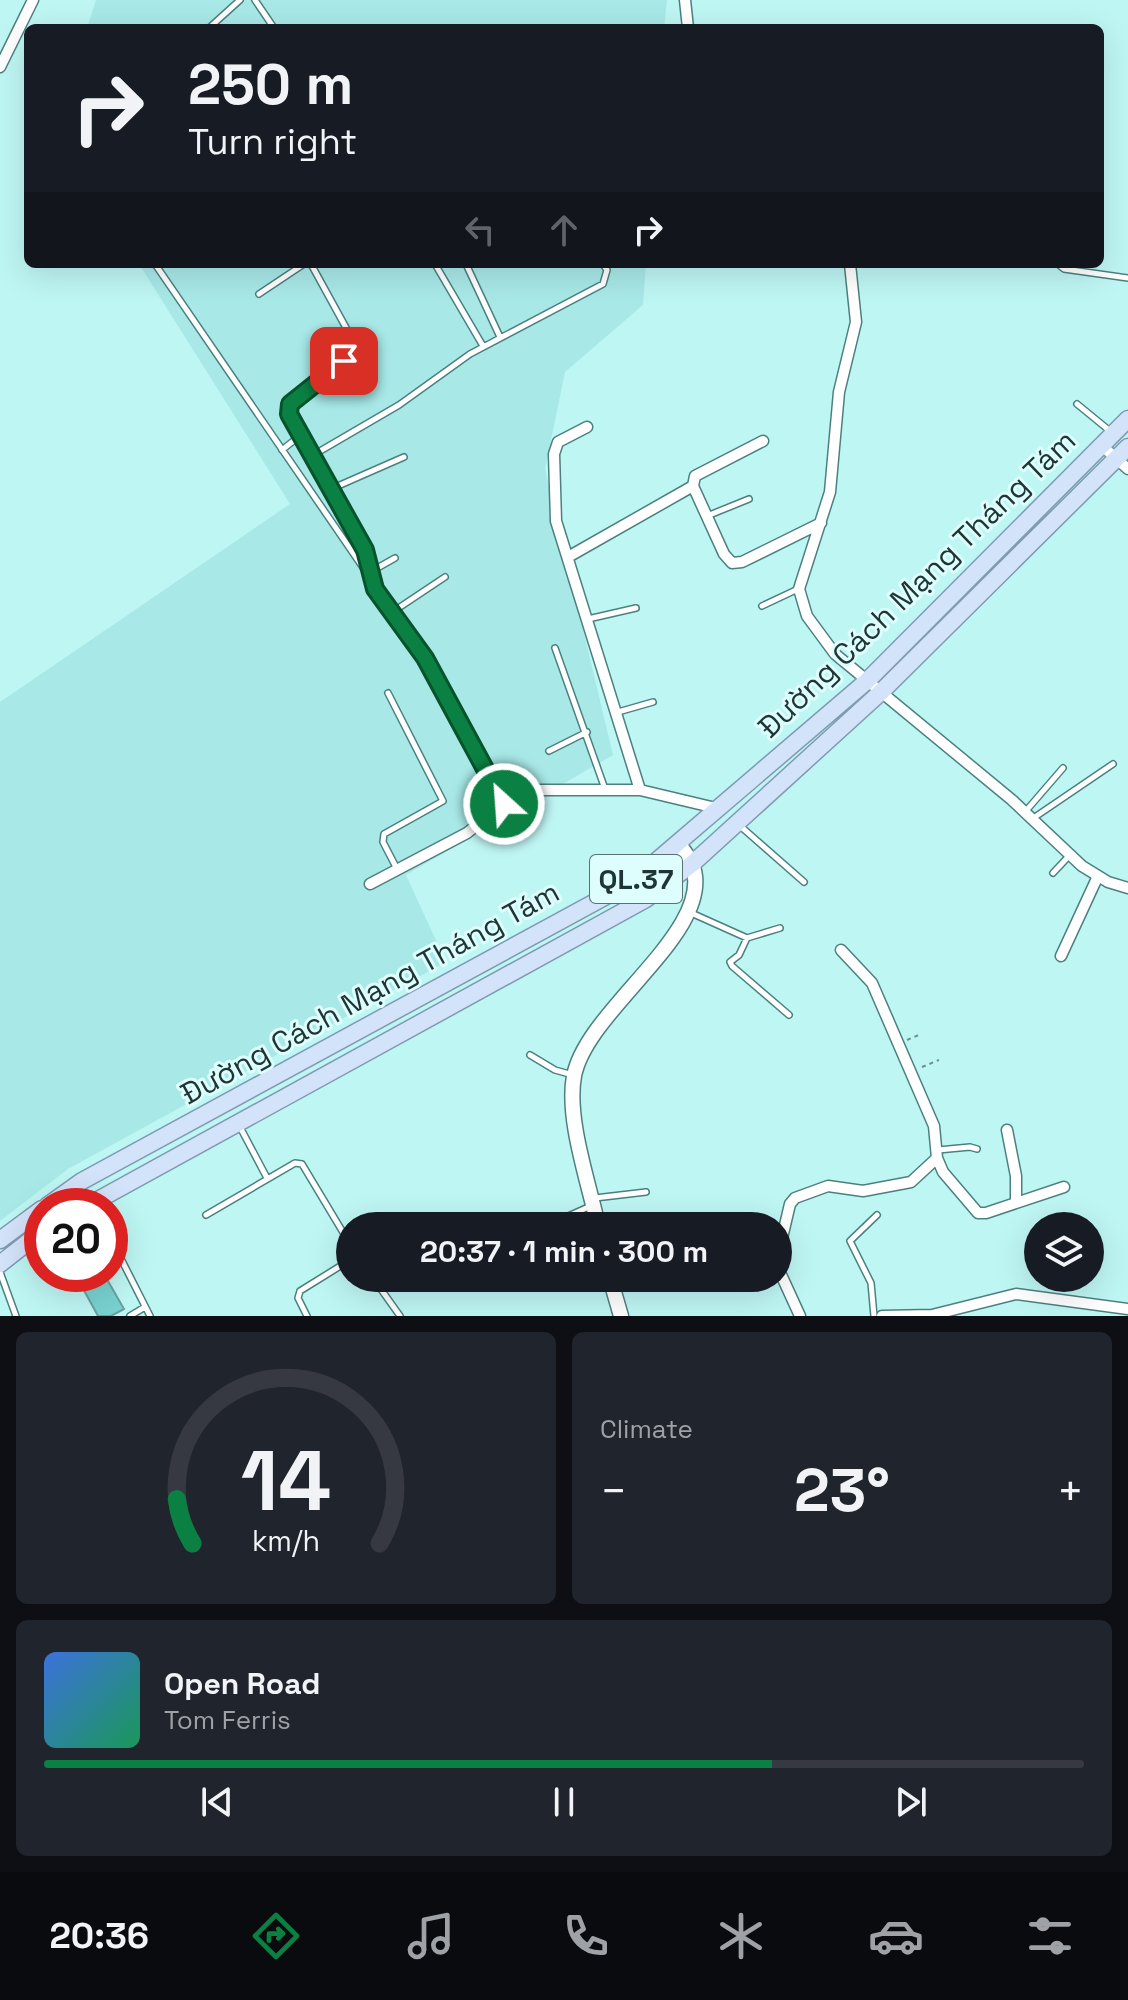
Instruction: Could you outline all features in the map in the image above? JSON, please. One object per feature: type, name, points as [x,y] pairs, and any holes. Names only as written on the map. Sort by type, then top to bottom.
[{"type":"main road","name":"Đường Cách Mạng Tháng Tám","points":[[72,1188],[632,882],[867,681],[1128,419]]},
{"type":"main road","name":"Đường Cách Mạng Tháng Tám","points":[[121,1188],[646,899],[692,864],[881,692],[1122,464],[1128,447]]},
{"type":"main road","points":[[595,1212],[575,1116],[574,1075],[595,1027],[671,941],[688,911],[695,880],[692,864],[679,844]]},
{"type":"main road","name":"Đường Cách Mạng Tháng Tám","points":[[0,1240],[24,1223]]},
{"type":"main road","points":[[0,1264],[24,1245]]},
{"type":"main road","points":[[614,1292],[621,1316]]},
{"type":"street","points":[[0,67],[33,0]]},
{"type":"street","points":[[685,0],[688,24]]},
{"type":"street","points":[[850,268],[856,322],[839,392],[830,492],[799,589],[807,616],[821,639],[867,681],[1028,815],[1070,855],[1098,876],[1128,888]]},
{"type":"street","points":[[587,427],[566,435],[558,442],[554,454],[554,513],[640,790]]},
{"type":"street","points":[[1106,439],[1122,464]]},
{"type":"street","points":[[568,557],[693,486],[698,472],[763,441]]},
{"type":"street","points":[[693,486],[724,554],[732,563],[742,562],[821,523]]},
{"type":"street","points":[[370,884],[483,823],[504,804],[529,790],[640,790],[720,809]]},
{"type":"street","points":[[1061,956],[1098,876]]},
{"type":"street","points":[[841,950],[872,983],[934,1126],[938,1154],[946,1176],[978,1213],[1064,1187]]},
{"type":"street","points":[[1007,1130],[1016,1176],[1016,1202]]},
{"type":"street","points":[[788,1212],[795,1198],[828,1186],[863,1191],[911,1182],[938,1154]]},
{"type":"street","points":[[789,1292],[800,1316]]},
{"type":"street","points":[[882,1316],[932,1315],[1016,1294],[1128,1309]]},
{"type":"lane","points":[[213,24],[240,0]]},
{"type":"lane","points":[[255,0],[271,24]]},
{"type":"lane","points":[[158,268],[391,613],[425,658],[504,804]]},
{"type":"lane","points":[[259,294],[298,268]]},
{"type":"lane","points":[[313,268],[352,344],[344,361],[290,404],[289,414],[315,454],[365,550],[375,589]]},
{"type":"lane","points":[[437,268],[483,346]]},
{"type":"lane","points":[[468,268],[500,337]]},
{"type":"lane","points":[[315,454],[399,405],[483,346],[603,284],[606,268]]},
{"type":"lane","points":[[1063,268],[1128,278]]},
{"type":"lane","points":[[1077,404],[1106,439]]},
{"type":"lane","points":[[282,450],[302,434]]},
{"type":"lane","points":[[331,489],[404,457]]},
{"type":"lane","points":[[707,516],[749,499]]},
{"type":"lane","points":[[372,571],[395,558]]},
{"type":"lane","points":[[391,613],[445,577]]},
{"type":"lane","points":[[762,606],[799,589]]},
{"type":"lane","points":[[588,619],[636,608]]},
{"type":"lane","points":[[555,648],[605,789]]},
{"type":"lane","points":[[388,693],[443,801],[384,834],[383,842],[397,869]]},
{"type":"lane","points":[[617,713],[653,702]]},
{"type":"lane","points":[[549,751],[587,732]]},
{"type":"lane","points":[[1028,815],[1113,764]]},
{"type":"lane","points":[[1028,815],[1063,768]]},
{"type":"lane","points":[[735,822],[804,882]]},
{"type":"lane","points":[[1053,873],[1070,855]]},
{"type":"lane","points":[[688,911],[747,938],[780,928]]},
{"type":"lane","points":[[747,938],[739,955],[730,962],[732,966],[789,1015]]},
{"type":"lane","points":[[530,1055],[555,1070],[574,1075]]},
{"type":"lane","points":[[237,1123],[267,1178]]},
{"type":"lane","points":[[938,1154],[977,1149]]},
{"type":"lane","points":[[206,1215],[295,1163],[302,1164],[311,1173],[336,1219]]},
{"type":"lane","points":[[82,1181],[85,1188]]},
{"type":"lane","points":[[573,1212],[593,1202],[646,1192]]},
{"type":"lane","points":[[874,1316],[871,1283],[850,1241],[877,1215]]},
{"type":"lane","points":[[307,1316],[298,1298],[300,1291],[336,1269]]},
{"type":"lane","points":[[0,1272],[16,1316]]},
{"type":"lane","points":[[128,1273],[150,1316]]},
{"type":"lane","points":[[383,1292],[400,1316]]},
{"type":"lane","points":[[130,1316],[145,1307]]},
{"type":"path","points":[[898,1043],[921,1034]]},
{"type":"path","points":[[910,1072],[939,1060]]},
{"type":"shaded area","points":[[96,0],[667,0],[664,24],[88,24]]},
{"type":"shaded area","points":[[142,268],[646,268],[643,305],[565,372],[545,469],[613,755],[406,875],[446,962],[68,1169],[43,1188],[24,1188],[24,1203],[0,1221],[0,702],[290,504]]},
{"type":"building","points":[[85,1292],[114,1292],[124,1309],[111,1316],[98,1316]]},
{"type":"route","points":[[344,361],[287,409],[315,454],[365,550],[375,589],[425,658],[483,760],[504,804]]}]
